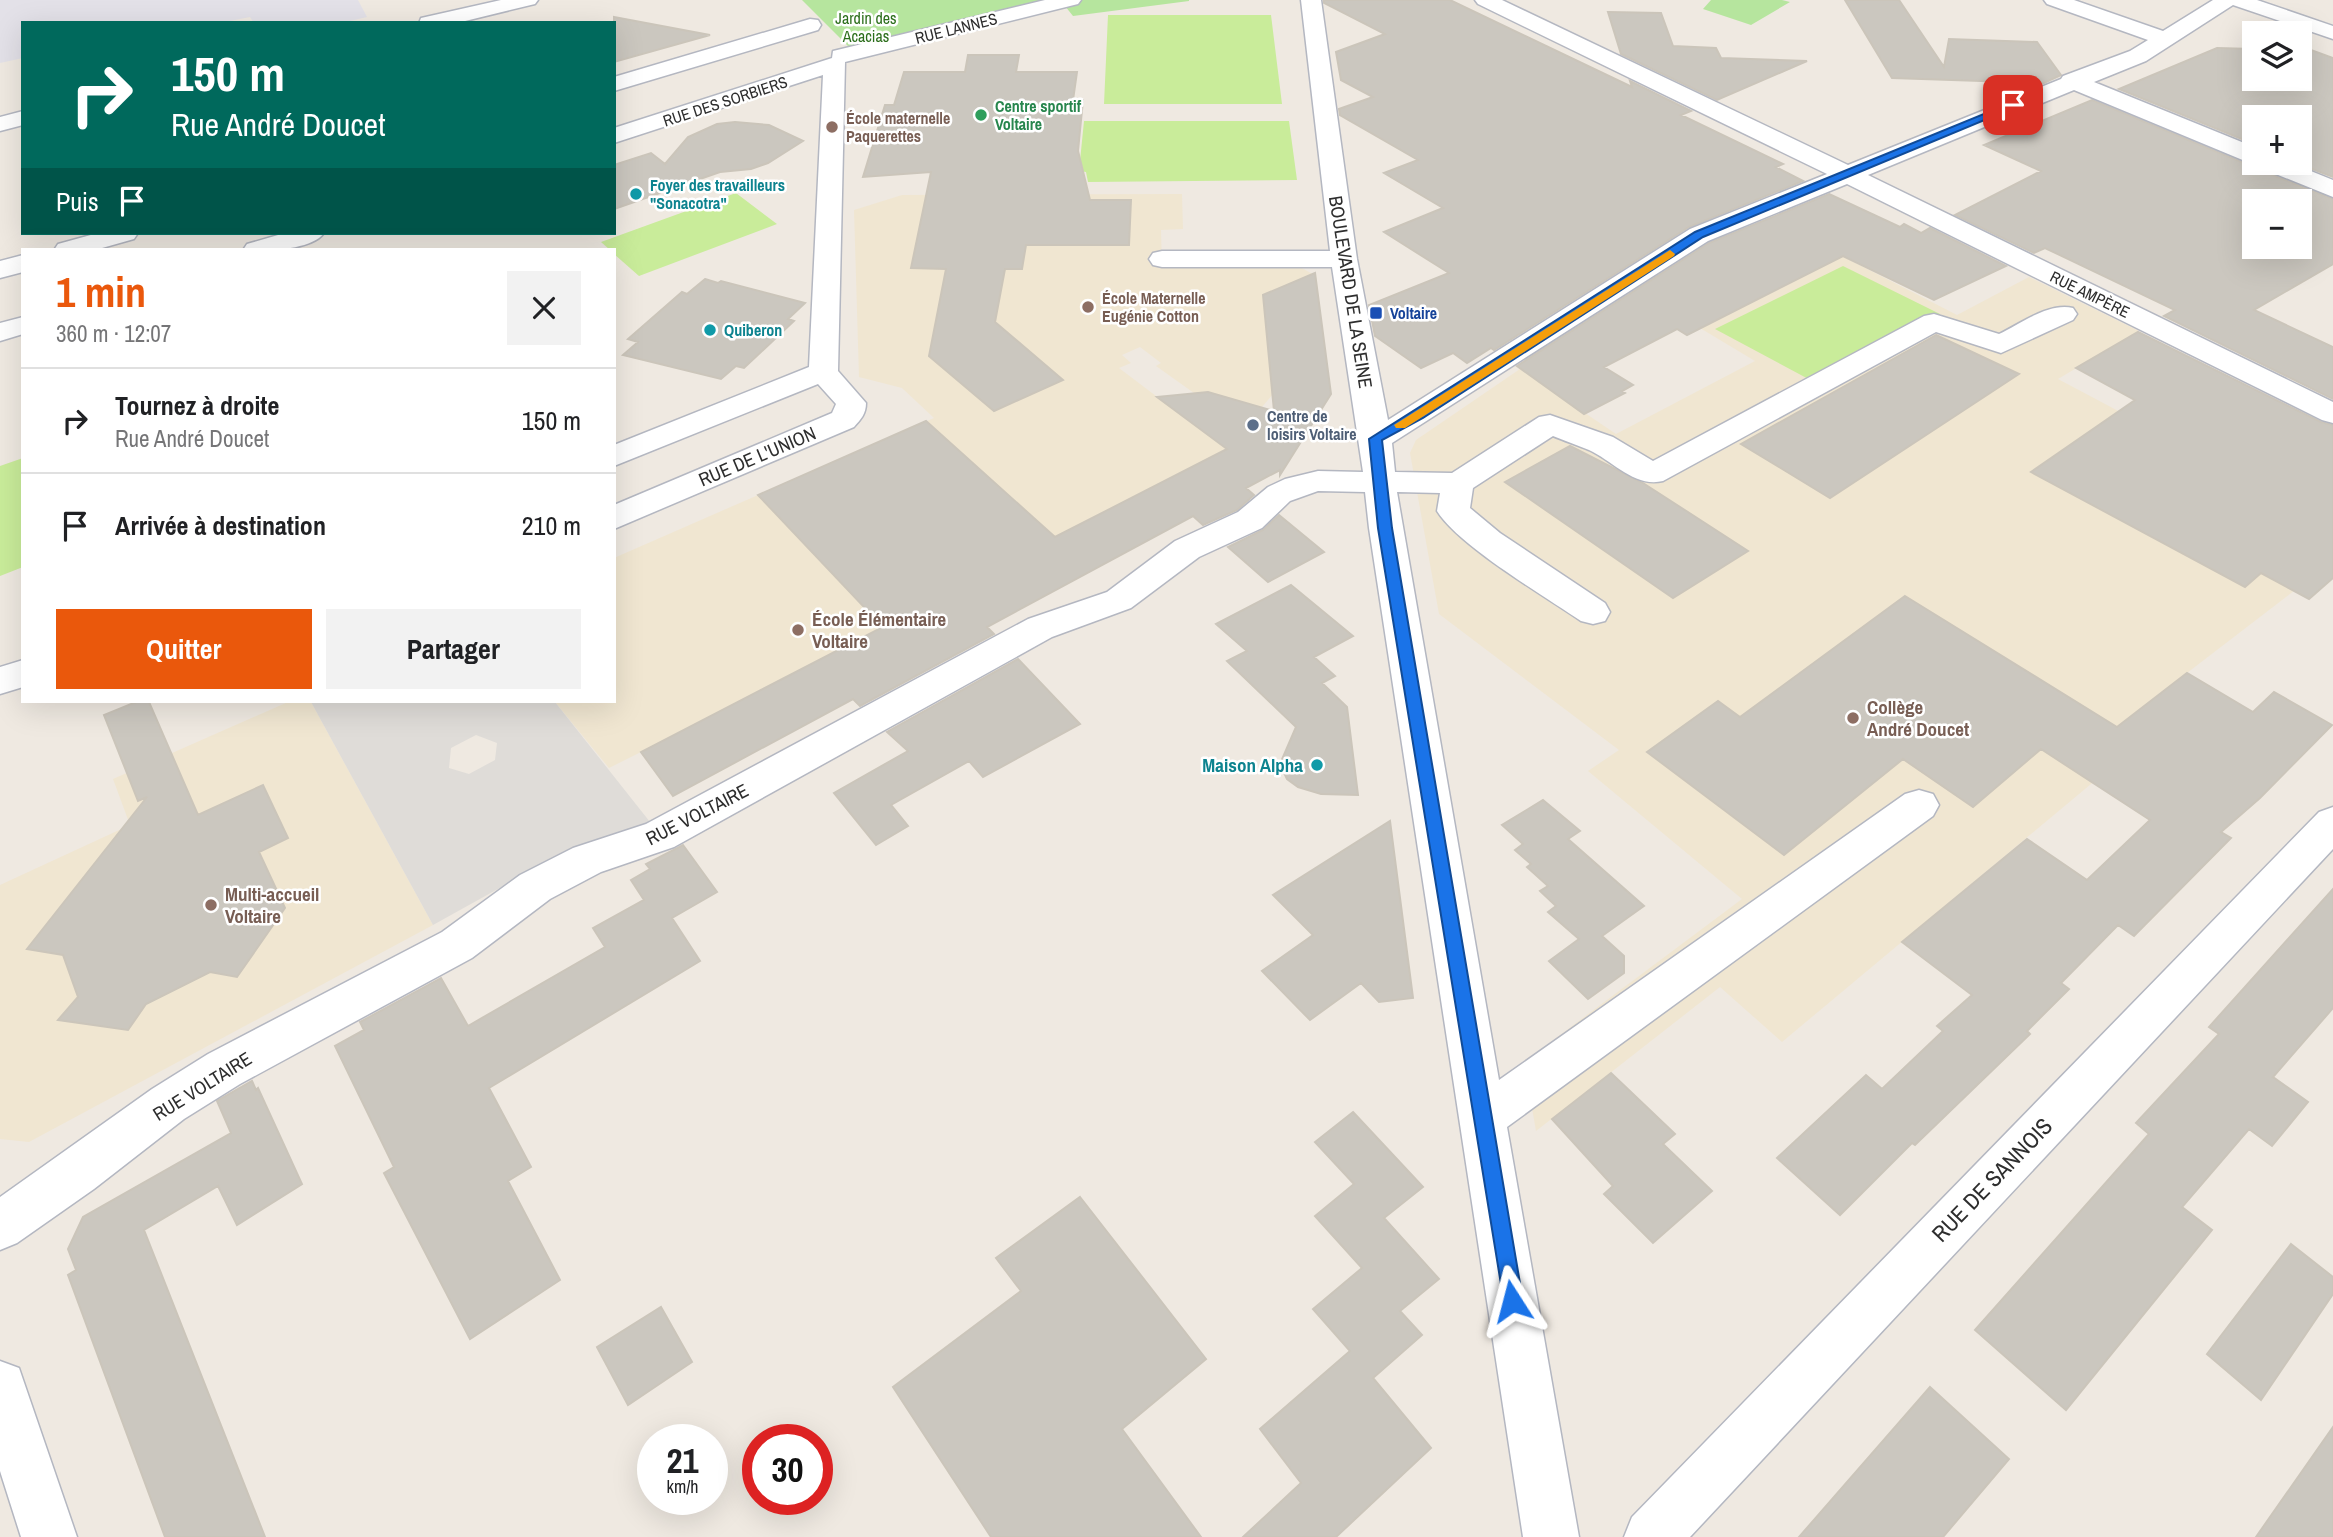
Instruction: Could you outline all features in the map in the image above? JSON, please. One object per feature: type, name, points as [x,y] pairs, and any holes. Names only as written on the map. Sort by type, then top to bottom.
[{"type":"street","points":[[438,21],[528,0]]},
{"type":"street","name":"RUE LANNES","points":[[838,60],[1071,0]]},
{"type":"street","name":"BOULEVARD DE LA SEINE","points":[[1311,0],[1345,259],[1376,439],[1379,481],[1551,1537]]},
{"type":"street","name":"RUE AMPÈRE","points":[[1485,0],[2333,414]]},
{"type":"street","points":[[2054,0],[2167,40]]},
{"type":"street","points":[[1376,439],[1418,415],[1699,235],[2138,55],[2167,40],[2227,0]]},
{"type":"street","points":[[2237,0],[2333,33]]},
{"type":"street","points":[[616,455],[823,372],[838,60],[794,8]]},
{"type":"street","points":[[616,82],[810,24]]},
{"type":"street","name":"RUE DES SORBIERS","points":[[616,135],[838,60]]},
{"type":"street","points":[[2071,81],[2242,151]]},
{"type":"street","points":[[0,124],[21,119]]},
{"type":"street","points":[[2299,175],[2333,189]]},
{"type":"street","points":[[74,248],[118,235]]},
{"type":"street","points":[[262,248],[305,235]]},
{"type":"street","points":[[1162,259],[1345,259]]},
{"type":"street","points":[[0,270],[21,264]]},
{"type":"street","points":[[1593,612],[1488,541],[1453,511],[1458,483],[1550,424],[1602,444],[1652,474],[1934,323],[2001,344],[2063,314]]},
{"type":"street","points":[[0,332],[21,326]]},
{"type":"street","name":"RUE DE L'UNION","points":[[616,516],[843,420],[851,412],[851,403],[823,372]]},
{"type":"street","name":"RUE VOLTAIRE","points":[[0,1226],[77,1173],[168,1104],[224,1069],[457,945],[535,887],[559,873],[587,860],[660,836],[1040,628],[1119,600],[1187,549],[1250,520],[1279,494],[1296,486],[1318,481],[1458,483]]},
{"type":"street","points":[[0,681],[21,674]]},
{"type":"street","points":[[1482,1118],[1919,805]]},
{"type":"street","name":"RUE DE SANNOIS","points":[[1652,1537],[2333,823]]},
{"type":"street","points":[[0,1387],[49,1537]]},
{"type":"shaded area","points":[[0,0],[358,0],[367,17],[350,21],[253,21],[250,17],[229,21],[21,21],[21,58],[0,63]]},
{"type":"shaded area","name":"École Élémentaire Voltaire","points":[[1182,194],[1183,229],[1161,230],[1162,267],[1300,267],[1316,276],[1328,371],[1271,369],[1273,394],[1262,407],[1208,392],[1194,393],[1156,366],[1161,363],[1140,347],[1122,355],[1131,363],[1119,368],[1226,449],[1280,469],[673,796],[641,752],[609,768],[556,703],[616,703],[616,557],[934,418],[902,388],[859,377],[854,210],[902,195]]},
{"type":"shaded area","name":"Collège André Doucet","points":[[1842,256],[1957,315],[2029,277],[2139,331],[2058,379],[2333,525],[2333,561],[2170,686],[2103,774],[1782,1042],[1720,987],[1536,1131],[1524,1062],[1742,899],[1588,771],[1619,750],[1439,614],[1410,453],[1416,440],[1520,369],[1616,434],[1755,361],[1700,328]]},
{"type":"shaded area","name":"Multi-accueil Voltaire","points":[[286,703],[312,703],[433,925],[29,1142],[0,1139],[0,885],[130,825],[113,779]]},
{"type":"shaded area","points":[[312,703],[556,703],[650,822],[633,831],[559,855],[433,925]],"holes":[[[476,735],[497,743],[495,760],[469,774],[449,768],[451,748]]]},
{"type":"green space","name":"Jardin des Acacias","points":[[802,0],[1189,1],[1073,16],[1065,6],[858,56]]},
{"type":"green space","points":[[1711,0],[1790,2],[1751,25],[1703,9]]},
{"type":"green space","points":[[1108,15],[1271,15],[1282,104],[1104,104]]},
{"type":"green space","points":[[1084,121],[1289,121],[1297,180],[1088,182],[1086,172],[1079,171]]},
{"type":"green space","points":[[736,193],[777,224],[639,276],[616,256],[616,248],[608,248],[601,242]]},
{"type":"green space","points":[[1843,266],[1940,314],[1814,382],[1715,329]]},
{"type":"green space","points":[[21,459],[21,568],[0,576],[0,466]]},
{"type":"building","points":[[1324,0],[1450,0],[1632,87],[1630,81],[1691,111],[1681,115],[1783,164],[1776,167],[1803,181],[1689,227],[1494,350],[1491,348],[1467,363],[1453,353],[1421,368],[1375,336],[1369,305],[1449,273],[1384,232],[1443,208],[1384,173],[1418,160],[1340,115],[1339,109],[1373,97],[1341,80],[1336,52],[1385,34],[1324,3]]},
{"type":"building","points":[[1845,0],[1899,0],[1944,67],[1949,39],[2037,42],[2061,75],[2044,83],[1892,78]]},
{"type":"building","points":[[1608,12],[1661,13],[1673,46],[1716,48],[1721,58],[1807,61],[1717,100],[1621,54]]},
{"type":"building","points":[[614,17],[710,35],[616,61]]},
{"type":"building","points":[[2217,48],[2242,49],[2242,91],[2312,91],[2312,50],[2333,58],[2333,177],[2312,169],[2312,105],[2242,105],[2242,139],[2119,89]]},
{"type":"building","points":[[968,55],[1019,55],[1016,72],[1077,72],[1073,100],[1083,100],[1078,151],[1090,200],[1131,200],[1129,245],[1026,245],[1022,269],[1005,269],[995,322],[1063,380],[994,411],[929,356],[946,269],[911,268],[931,172],[863,177],[885,105],[894,105],[904,72],[965,72]]},
{"type":"building","points":[[2092,100],[2242,162],[2242,175],[2273,175],[2308,189],[2242,189],[2242,259],[2312,259],[2312,191],[2333,199],[2333,264],[2254,310],[2333,347],[2333,399],[2164,316],[2175,310],[2045,248],[2034,253],[1955,215],[2041,171],[1984,145]]},
{"type":"building","points":[[735,122],[769,125],[803,141],[768,163],[751,169],[720,172],[616,208],[616,164],[651,153],[665,164],[688,137],[717,124]]},
{"type":"building","points":[[1829,194],[1900,227],[1904,224],[1921,233],[1930,228],[2006,266],[1934,300],[1843,256],[1687,335],[1677,329],[1604,367],[1633,385],[1622,391],[1625,393],[1584,414],[1517,366],[1709,243]]},
{"type":"building","points":[[1315,273],[1331,394],[1280,475],[1280,470],[1246,488],[1254,495],[1237,510],[1203,525],[1193,516],[987,627],[994,634],[860,706],[853,699],[673,796],[641,752],[883,627],[758,495],[926,421],[1055,537],[1227,449],[1157,397],[1208,392],[1274,411],[1263,295]]},
{"type":"building","name":"Quiberon","points":[[705,279],[805,303],[788,319],[794,321],[744,368],[736,366],[721,379],[623,355],[638,342],[628,339],[682,292],[687,294]]},
{"type":"building","points":[[2138,332],[2321,422],[2333,425],[2333,578],[2309,599],[2261,573],[2245,587],[2031,472],[2135,400],[2076,368]]},
{"type":"building","points":[[1936,335],[2019,374],[1830,498],[1741,444]]},
{"type":"building","points":[[1570,446],[1643,483],[1748,551],[1673,598],[1505,482]]},
{"type":"building","points":[[1279,515],[1324,552],[1268,582],[1228,547],[1263,530]]},
{"type":"building","points":[[1291,585],[1353,636],[1314,657],[1335,676],[1322,683],[1347,707],[1358,795],[1321,794],[1298,787],[1287,779],[1280,764],[1296,727],[1227,661],[1247,651],[1216,624]]},
{"type":"building","points":[[1905,596],[2117,727],[2187,673],[2253,712],[2274,692],[2332,725],[2260,798],[2221,832],[2231,838],[2134,936],[2118,925],[2061,983],[2069,989],[2027,1031],[2030,1034],[1915,1145],[1912,1143],[1840,1215],[1777,1158],[1866,1075],[1882,1089],[1943,1031],[1937,1026],[1972,995],[1902,942],[2027,839],[2087,880],[2150,820],[2041,749],[1973,807],[1903,759],[1784,855],[1647,752],[1718,701],[1740,717]]},
{"type":"building","points":[[1018,659],[1080,724],[983,777],[969,761],[891,805],[908,826],[876,845],[834,793],[908,751],[887,732]]},
{"type":"building","points":[[134,703],[149,703],[198,815],[263,785],[288,838],[259,852],[285,908],[237,977],[210,972],[146,1004],[128,1030],[58,1020],[78,997],[63,955],[27,949],[147,797],[138,801],[104,715]]},
{"type":"building","points":[[1543,800],[1580,831],[1568,839],[1644,906],[1602,936],[1624,956],[1624,973],[1588,999],[1549,961],[1579,939],[1548,912],[1556,906],[1540,891],[1548,886],[1527,867],[1531,864],[1515,850],[1523,844],[1502,825]]},
{"type":"building","points":[[1390,821],[1413,998],[1379,1002],[1361,983],[1310,1020],[1262,971],[1313,935],[1273,895]]},
{"type":"building","points":[[683,845],[717,892],[672,918],[700,961],[489,1088],[531,1167],[508,1181],[560,1280],[470,1339],[384,1173],[394,1167],[335,1046],[364,1030],[360,1022],[441,978],[468,1026],[605,947],[593,928],[644,900],[631,880],[650,869],[646,864]]},
{"type":"building","points":[[2333,889],[2333,1008],[2273,1077],[2308,1102],[2272,1146],[2249,1129],[2182,1207],[2212,1230],[2066,1410],[1975,1330],[2149,1134],[2136,1123],[2219,1034],[2209,1027]]},
{"type":"building","points":[[1611,1073],[1675,1134],[1663,1144],[1712,1191],[1653,1243],[1604,1194],[1613,1186],[1552,1119]]},
{"type":"building","points":[[252,1081],[256,1090],[258,1088],[302,1184],[237,1225],[218,1186],[144,1230],[265,1537],[165,1537],[68,1275],[76,1270],[68,1249],[83,1217],[231,1133],[217,1101]]},
{"type":"building","points":[[1353,1112],[1423,1187],[1384,1218],[1439,1279],[1400,1311],[1422,1335],[1373,1378],[1431,1448],[1336,1537],[1243,1537],[1301,1483],[1260,1429],[1350,1351],[1313,1309],[1362,1268],[1315,1216],[1354,1184],[1315,1142]]},
{"type":"building","points":[[1080,1197],[1206,1359],[1122,1429],[1201,1537],[991,1537],[893,1387],[1021,1291],[996,1258]]},
{"type":"building","points":[[2291,1244],[2333,1277],[2333,1294],[2261,1400],[2207,1354]]},
{"type":"building","points":[[661,1307],[692,1362],[628,1405],[597,1347]]},
{"type":"building","points":[[1930,1387],[2009,1459],[1943,1537],[1799,1537]]},
{"type":"building","points":[[2333,1427],[2333,1537],[2256,1537]]},
{"type":"slow traffic","points":[[1400,425],[1670,254]]},
{"type":"place","name":"Centre sportif Voltaire","points":[[981,115]]},
{"type":"place","name":"École maternelle Paquerettes","points":[[832,127]]},
{"type":"place","name":"Foyer des travailleurs \"Sonacotra\"","points":[[636,194]]},
{"type":"place","name":"École Maternelle Eugénie Cotton","points":[[1088,307]]},
{"type":"place","name":"Voltaire","points":[[1376,313]]},
{"type":"place","name":"Quiberon","points":[[710,330]]},
{"type":"place","name":"Centre de loisirs Voltaire","points":[[1253,425]]},
{"type":"place","name":"École Élémentaire Voltaire","points":[[798,630]]},
{"type":"place","name":"Collège André Doucet","points":[[1853,718]]},
{"type":"place","name":"Maison Alpha","points":[[1317,765]]},
{"type":"place","name":"Multi-accueil Voltaire","points":[[211,905]]},
{"type":"route","points":[[1512,1301],[1385,528],[1376,439],[1418,415],[1699,235],[2013,105]]}]
